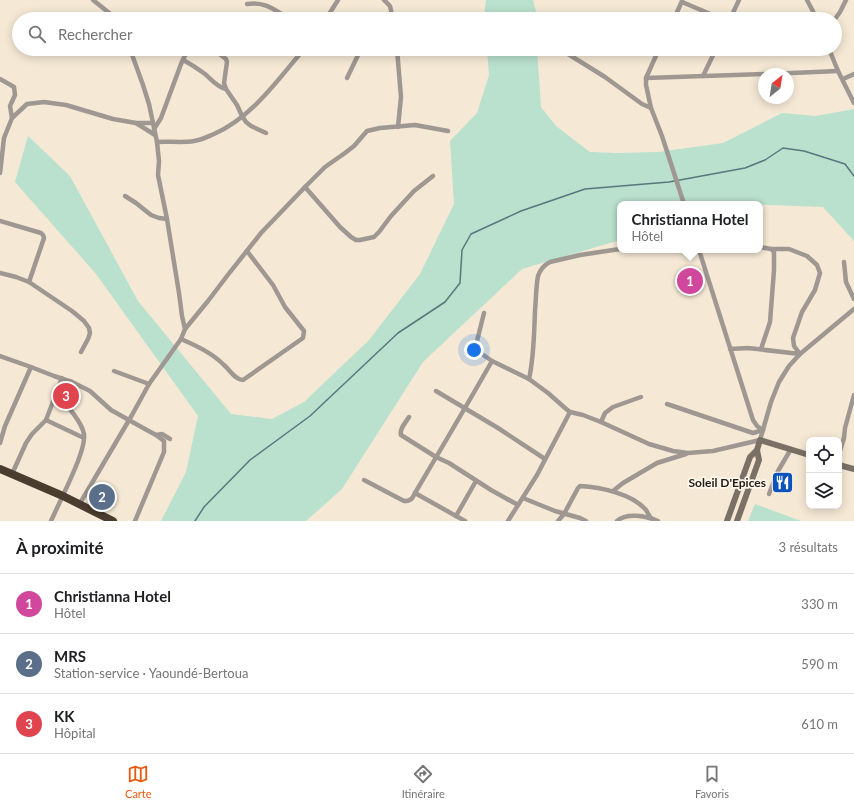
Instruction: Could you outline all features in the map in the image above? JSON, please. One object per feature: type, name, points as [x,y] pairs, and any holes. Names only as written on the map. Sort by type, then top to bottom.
[{"type":"highway","points":[[0,469],[63,496],[113,521]]},
{"type":"street","points":[[93,0],[99,2],[109,12]]},
{"type":"street","points":[[330,12],[338,0]]},
{"type":"street","points":[[384,0],[390,6],[391,12]]},
{"type":"street","points":[[733,12],[739,0]]},
{"type":"street","points":[[807,0],[813,12]]},
{"type":"street","points":[[840,12],[846,0]]},
{"type":"street","points":[[677,12],[682,1],[706,12]]},
{"type":"street","points":[[247,4],[255,2],[264,4],[277,12]]},
{"type":"street","points":[[132,56],[147,98],[157,142],[159,161],[158,175],[167,219],[185,329]]},
{"type":"street","points":[[155,132],[185,56]]},
{"type":"street","points":[[222,56],[227,62],[224,83],[226,89],[240,110],[242,116],[252,126],[266,133]]},
{"type":"street","points":[[157,142],[194,141],[206,138],[226,129],[270,90],[298,56]]},
{"type":"street","points":[[347,78],[358,56]]},
{"type":"street","points":[[398,56],[401,97],[398,127]]},
{"type":"street","points":[[571,56],[605,77],[642,104],[651,108]]},
{"type":"street","points":[[656,56],[646,78],[646,86],[651,108],[662,136],[683,201]]},
{"type":"street","points":[[703,76],[713,56]]},
{"type":"street","points":[[833,56],[854,104]]},
{"type":"street","points":[[183,60],[192,65],[215,84],[226,89]]},
{"type":"street","points":[[794,73],[838,71]]},
{"type":"street","points":[[646,78],[758,74]]},
{"type":"street","points":[[843,79],[854,74]]},
{"type":"street","points":[[0,79],[14,87],[15,95],[10,106],[12,118]]},
{"type":"street","points":[[0,173],[4,138],[12,118],[27,104],[44,102],[66,105],[113,119],[136,123],[152,123]]},
{"type":"street","points":[[136,123],[155,132]]},
{"type":"street","points":[[79,505],[129,420],[148,384],[181,339],[185,329],[261,233],[305,187],[326,167],[354,146],[367,131],[372,129],[414,125],[448,131]]},
{"type":"street","points":[[305,187],[340,227],[356,240],[360,240],[374,236],[379,232],[391,216],[414,191],[432,176]]},
{"type":"street","points":[[125,196],[151,215],[167,219]]},
{"type":"street","points":[[0,220],[43,235],[44,238],[29,282]]},
{"type":"street","points":[[763,248],[789,250],[807,256],[817,264],[820,273],[815,290],[802,312],[793,338],[794,346],[800,354]]},
{"type":"street","points":[[529,380],[534,353],[538,276],[541,269],[545,264],[550,262],[580,255],[617,249]]},
{"type":"street","points":[[761,349],[770,322],[774,270],[774,252],[771,249]]},
{"type":"street","points":[[181,339],[215,356],[237,378],[243,380],[303,338],[304,331],[285,308],[273,285],[247,251]]},
{"type":"street","points":[[700,253],[753,420],[762,430]]},
{"type":"street","points":[[844,262],[846,282],[854,299]]},
{"type":"street","points":[[0,274],[16,277],[29,282],[84,321],[89,328],[90,333],[81,352]]},
{"type":"street","points":[[737,521],[759,460],[757,450],[762,430],[779,382],[788,366],[800,354],[854,309],[854,305]]},
{"type":"street","points":[[484,313],[477,341],[477,349],[492,361],[529,380],[548,393],[570,412],[601,422],[649,444],[673,451],[688,453],[713,451],[760,440],[806,454]]},
{"type":"street","points":[[730,348],[761,349],[800,354]]},
{"type":"street","points":[[0,356],[62,378],[90,391],[111,410],[156,434],[164,441],[164,452],[135,521]]},
{"type":"street","points":[[364,480],[404,501],[409,501],[412,499],[492,361]]},
{"type":"street","points":[[0,443],[5,426],[31,367]]},
{"type":"street","points":[[114,371],[148,384]]},
{"type":"street","points":[[12,474],[26,443],[32,434],[46,420],[62,378]]},
{"type":"street","points":[[436,391],[498,428],[545,459]]},
{"type":"street","points":[[842,445],[844,428],[854,395]]},
{"type":"street","points":[[601,422],[605,413],[613,407],[641,397]]},
{"type":"street","points":[[51,521],[71,480],[84,443],[84,433],[77,419],[60,398]]},
{"type":"street","points":[[667,404],[753,433],[762,430]]},
{"type":"street","points":[[508,521],[537,475],[570,412]]},
{"type":"street","points":[[409,417],[401,430],[401,435],[518,505]]},
{"type":"street","points":[[46,420],[84,438]]},
{"type":"street","points":[[156,434],[162,434],[170,439]]},
{"type":"street","points":[[769,494],[778,471],[791,449]]},
{"type":"street","points":[[727,521],[750,457],[757,450]]},
{"type":"street","points":[[613,491],[623,483],[657,463],[688,453]]},
{"type":"street","points":[[842,466],[854,470]]},
{"type":"street","points":[[456,516],[476,481]]},
{"type":"street","points":[[558,521],[564,514],[580,486],[613,491],[630,498],[645,509],[651,518]]},
{"type":"street","points":[[415,493],[464,521]]},
{"type":"street","points":[[523,498],[555,511],[586,521]]},
{"type":"street","points":[[555,511],[558,521]]},
{"type":"street","points":[[617,521],[627,516],[651,518],[658,521]]},
{"type":"green space","points":[[486,0],[533,0],[536,12],[485,12]]},
{"type":"green space","points":[[488,56],[537,56],[541,107],[556,126],[590,152],[658,152],[723,143],[782,113],[816,116],[854,109],[854,241],[823,207],[763,205],[763,201],[617,201],[617,241],[522,269],[423,362],[342,489],[306,521],[161,521],[186,472],[198,416],[96,274],[15,182],[28,136],[70,176],[138,301],[231,414],[272,419],[304,402],[369,340],[420,274],[454,204],[450,141],[477,113],[489,75]]},
{"type":"green space","points":[[755,504],[801,521],[748,521]]},
{"type":"waterway","points":[[195,521],[204,507],[250,460],[310,416],[398,333],[445,302],[460,283],[462,250],[471,234],[521,211],[585,189],[669,182],[745,168],[765,160],[783,148],[804,151],[845,164],[854,176]]},
{"type":"place","name":"Christianna Hotel","points":[[690,281]]},
{"type":"place","name":"KK","points":[[66,396]]},
{"type":"place","name":"Soleil D'Epices","points":[[782,483]]},
{"type":"place","name":"MRS","points":[[102,497]]}]
